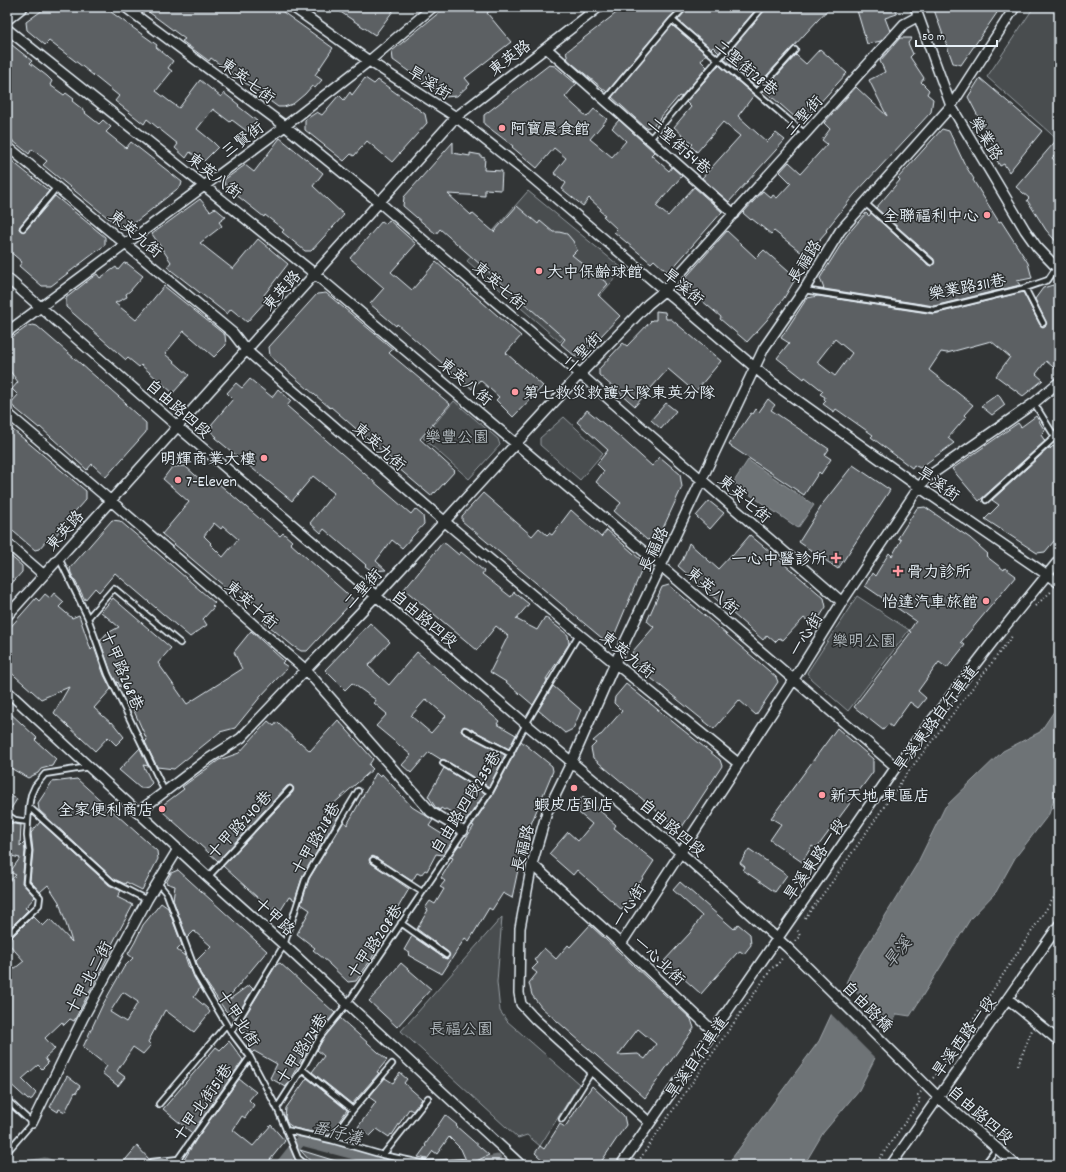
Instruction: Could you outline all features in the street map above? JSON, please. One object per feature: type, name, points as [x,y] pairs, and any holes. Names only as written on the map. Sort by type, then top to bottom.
[{"type":"street","points":[[7,20],[23,7]]},
{"type":"street","name":"東英七街","points":[[125,7],[285,126],[379,202],[580,374],[842,602]]},
{"type":"street","name":"旱溪街","points":[[293,7],[369,61],[456,117],[523,170],[773,383],[919,487],[1059,583]]},
{"type":"street","name":"三賢街","points":[[7,332],[285,126],[369,61],[433,7]]},
{"type":"street","name":"東英路","points":[[7,616],[456,117],[599,7]]},
{"type":"street","name":"樂業路","points":[[915,7],[951,106],[1025,230],[1037,247],[1058,269]]},
{"type":"street","name":"長福路","points":[[650,1123],[535,1019],[521,1004],[519,993],[520,928],[532,864],[547,812],[572,761],[615,663],[764,348],[804,290],[840,231],[951,106],[1015,7]]},
{"type":"street","name":"二聖街","points":[[138,812],[241,738],[376,596],[580,374],[648,304],[665,290],[904,24],[918,17]]},
{"type":"street","name":"東英八街","points":[[7,29],[316,274],[517,443],[896,767]]},
{"type":"street","name":"二聖街54巷","points":[[546,48],[734,214]]},
{"type":"street","name":"東英九街","points":[[7,146],[233,333],[246,350],[444,521],[579,634],[738,763]]},
{"type":"street","name":"自由路四段","points":[[7,278],[178,427],[526,724],[680,852],[788,948]]},
{"type":"street","name":"一心街","points":[[621,944],[794,679],[842,602],[919,487],[929,476],[1034,403],[1059,382]]},
{"type":"street","name":"東英十街","points":[[7,413],[306,670],[430,812],[463,831]]},
{"type":"street","points":[[7,543],[44,575]]},
{"type":"street","name":"旱溪東路一段","points":[[621,1165],[896,767],[994,640],[1059,560]]},
{"type":"street","name":"十甲路","points":[[7,691],[178,849],[284,944],[521,1165]]},
{"type":"street","name":"十甲北二街","points":[[32,1123],[83,1018],[147,900],[178,849]]},
{"type":"street","name":"一心北街","points":[[532,864],[621,944],[714,1031]]},
{"type":"street","name":"旱溪西路一段","points":[[891,1165],[1059,925]]},
{"type":"street","name":"自由路橋","points":[[788,948],[926,1085]]},
{"type":"street","points":[[1008,999],[1059,1041]]},
{"type":"street","name":"自由路四段","points":[[926,1085],[1016,1165]]},
{"type":"lane","points":[[605,100],[672,20],[685,7]]},
{"type":"lane","points":[[650,139],[763,7]]},
{"type":"lane","name":"二聖街28巷","points":[[672,20],[805,134]]},
{"type":"lane","points":[[757,92],[795,50]]},
{"type":"lane","points":[[23,228],[57,187]]},
{"type":"lane","points":[[865,203],[931,262]]},
{"type":"lane","name":"樂業路311巷","points":[[804,290],[934,310],[1025,288],[1048,280],[1058,269]]},
{"type":"lane","points":[[1025,288],[1043,323]]},
{"type":"lane","points":[[986,500],[1055,437],[1034,403]]},
{"type":"lane","name":"十甲路268巷","points":[[59,558],[88,618],[108,674],[165,792]]},
{"type":"lane","points":[[88,618],[114,588],[180,643]]},
{"type":"lane","name":"自由路四段235巷","points":[[422,892],[490,792],[526,724],[579,634]]},
{"type":"lane","points":[[465,730],[511,754]]},
{"type":"lane","points":[[443,763],[490,792]]},
{"type":"lane","points":[[7,936],[39,905],[40,897],[26,882],[29,851],[27,836],[29,807],[31,795],[35,786],[45,774],[89,767]]},
{"type":"lane","name":"十甲路240巷","points":[[208,876],[290,789]]},
{"type":"lane","name":"十甲路218巷","points":[[231,1032],[284,944],[306,877],[358,791]]},
{"type":"lane","points":[[29,807],[112,882],[147,900]]},
{"type":"lane","points":[[7,815],[15,820],[28,822]]},
{"type":"lane","points":[[372,860],[422,892]]},
{"type":"lane","name":"十甲北街","points":[[158,883],[167,894],[197,975],[226,1025],[250,1057],[277,1108],[298,1158],[306,1165]]},
{"type":"lane","name":"十甲路208巷","points":[[347,1004],[422,892]]},
{"type":"lane","points":[[401,923],[446,955]]},
{"type":"lane","name":"十甲路174巷","points":[[277,1108],[320,1037],[347,1004]]},
{"type":"lane","points":[[159,1104],[226,1025]]},
{"type":"lane","name":"十甲北街51巷","points":[[151,1162],[178,1159],[250,1057]]},
{"type":"lane","points":[[331,1140],[352,1110],[392,1064]]},
{"type":"lane","points":[[302,1069],[352,1110]]},
{"type":"lane","points":[[562,1119],[592,1071]]},
{"type":"lane","points":[[383,1155],[428,1098]]},
{"type":"lane","points":[[7,1100],[32,1123],[7,1152]]},
{"type":"lane","points":[[286,1130],[331,1140],[383,1155],[426,1164],[462,1162]]},
{"type":"lane","points":[[984,1165],[997,1148]]},
{"type":"path","points":[[1032,609],[1046,598]]},
{"type":"path","name":"旱溪東路自行車道","points":[[800,936],[796,929],[832,882],[906,775],[1013,634]]},
{"type":"path","points":[[875,1165],[920,1101],[918,1095],[938,1073],[1059,890]]},
{"type":"path","name":"旱溪自行車道","points":[[636,1165],[772,968],[777,965]]},
{"type":"path","points":[[1018,1065],[1035,1021]]},
{"type":"green space","points":[[1034,7],[1059,7],[1059,141],[987,77]]},
{"type":"green space","name":"大中保齡球館","points":[[528,191],[623,269],[560,342],[467,261]]},
{"type":"green space","name":"樂豐公園","points":[[454,401],[498,439],[500,445],[469,479],[423,438]]},
{"type":"green space","points":[[564,417],[603,453],[580,480],[540,445],[540,438]]},
{"type":"green space","name":"樂明公園","points":[[857,596],[909,630],[848,711],[811,679],[807,673]]},
{"type":"green space","name":"長福公園","points":[[502,917],[497,982],[500,1011],[507,1021],[579,1084],[540,1146],[527,1135],[518,1138],[401,1031]]},
{"type":"water","points":[[748,460],[814,505],[798,528],[733,483]]},
{"type":"water","name":"旱溪","points":[[1059,704],[1059,784],[1049,814],[1015,858],[996,892],[971,918],[910,1016],[897,1014],[859,1090],[823,1133],[804,1165],[727,1165],[819,1041],[852,970],[917,864],[945,807],[1003,751],[1040,732]]},
{"type":"pier","points":[[845,982],[892,1029],[876,1059],[830,1013]]},
{"type":"building","points":[[47,7],[104,7],[157,45],[156,47],[173,61],[168,68],[172,71],[156,91],[169,101],[179,108],[200,80],[221,97],[224,93],[257,121],[248,132],[232,120],[230,122],[213,109],[197,129],[218,147],[204,161],[190,152],[186,158],[175,148],[178,144],[147,119],[144,124],[115,101],[119,96],[83,67],[49,41],[45,45],[27,30],[26,22]]},
{"type":"building","points":[[142,7],[276,7],[333,48],[315,75],[322,80],[315,88],[312,86],[293,104],[278,107],[211,58],[209,61],[182,41],[185,39]]},
{"type":"building","points":[[333,7],[396,7],[375,35]]},
{"type":"building","points":[[446,7],[495,7],[487,13],[511,42],[465,78],[470,84],[457,96],[444,97],[393,60],[392,51]]},
{"type":"building","points":[[624,7],[680,7],[607,92],[568,60],[566,52]]},
{"type":"building","points":[[689,7],[695,7],[697,9],[699,7],[758,7],[719,53],[713,47],[711,49],[678,20]]},
{"type":"building","points":[[767,7],[830,7],[756,87],[724,59]]},
{"type":"building","points":[[856,7],[895,7],[897,14],[885,18],[890,31],[881,41],[867,44]]},
{"type":"building","points":[[933,7],[1001,7],[961,65],[953,63]]},
{"type":"building","points":[[672,25],[706,54],[701,61],[707,67],[653,126],[646,128],[612,97]]},
{"type":"building","points":[[900,38],[912,38],[908,43],[913,54],[910,57],[924,78],[921,82],[929,90],[927,94],[933,99],[931,112],[854,195],[807,257],[774,231],[771,234],[743,213],[763,191],[771,198],[773,195],[777,198],[791,183],[780,172],[789,162],[801,173],[827,144],[822,140],[830,129],[824,123],[856,87],[887,116],[869,80],[885,72],[880,61]]},
{"type":"building","points":[[7,41],[32,61],[30,63],[52,81],[50,85],[64,95],[66,93],[74,99],[72,101],[99,124],[103,120],[111,127],[106,132],[126,148],[131,142],[182,182],[181,186],[128,228],[118,226],[43,165],[47,161],[32,149],[29,154],[7,136]]},
{"type":"building","points":[[820,49],[847,73],[806,118],[797,119],[764,90],[796,55],[806,64]]},
{"type":"building","points":[[549,65],[555,66],[575,83],[574,81],[577,83],[565,97],[587,117],[594,109],[607,119],[590,139],[612,157],[626,141],[612,128],[619,120],[654,152],[651,155],[669,171],[672,167],[682,176],[656,206],[668,216],[694,187],[722,212],[670,271],[666,271],[654,260],[651,263],[614,232],[617,229],[603,216],[605,215],[600,211],[601,209],[589,198],[583,206],[562,189],[566,183],[554,173],[566,158],[554,148],[537,168],[512,147],[513,146],[484,124],[484,115]]},
{"type":"building","points":[[719,65],[754,95],[738,116],[767,142],[776,133],[785,140],[729,202],[702,178],[740,136],[723,122],[697,152],[691,146],[693,144],[674,127],[691,107],[686,102]]},
{"type":"building","points":[[365,78],[374,84],[378,80],[425,114],[427,123],[392,162],[367,141],[354,156],[351,154],[344,161],[305,130],[305,120],[317,112],[322,115],[339,95],[344,100],[350,92],[352,95]]},
{"type":"building","points":[[980,78],[1042,131],[1009,172],[1004,164],[1000,166],[992,151],[995,149],[968,97]]},
{"type":"building","points":[[942,129],[949,131],[965,165],[974,179],[973,180],[999,222],[1001,221],[1028,263],[1032,278],[1017,281],[1020,285],[934,306],[824,289],[820,278],[847,235],[866,213],[869,216],[871,213],[928,265],[932,266],[934,264],[934,259],[876,208],[900,180],[898,178]]},
{"type":"building","points":[[1059,137],[1059,151],[1052,158],[1059,164],[1059,245],[1046,230],[1027,200],[1029,198],[1016,187]]},
{"type":"building","points":[[280,138],[323,173],[313,186],[344,215],[311,251],[305,251],[282,232],[284,230],[265,215],[264,217],[225,186],[224,180],[245,165],[254,172]]},
{"type":"building","points":[[453,142],[453,153],[470,156],[470,153],[481,155],[481,157],[485,158],[484,170],[502,171],[501,190],[485,189],[485,196],[448,194],[471,215],[472,213],[494,232],[517,206],[538,224],[540,221],[553,232],[567,234],[573,241],[577,250],[572,255],[608,284],[598,295],[620,316],[581,357],[576,357],[561,344],[565,339],[440,229],[436,234],[403,206],[404,197]]},
{"type":"building","points":[[7,157],[49,191],[20,226],[19,229],[21,231],[26,230],[55,196],[105,237],[105,245],[51,286],[42,286],[19,266],[22,262],[7,249]]},
{"type":"building","points":[[200,199],[210,211],[215,208],[226,217],[219,222],[222,226],[200,243],[233,269],[258,239],[288,264],[264,295],[267,297],[264,300],[265,302],[247,322],[231,309],[227,314],[167,267],[171,262],[152,234]]},
{"type":"building","points":[[389,220],[416,244],[391,272],[412,290],[436,262],[521,336],[506,353],[543,386],[513,417],[496,400],[499,397],[480,380],[472,389],[397,324],[396,326],[370,304],[384,288],[350,258],[382,221],[386,224]]},
{"type":"building","points":[[727,231],[756,258],[764,250],[796,278],[784,298],[747,342],[720,319],[721,317],[681,283]]},
{"type":"building","points":[[124,263],[128,264],[143,276],[126,294],[127,297],[115,303],[136,320],[164,286],[225,335],[226,345],[214,357],[184,331],[165,354],[189,375],[173,393],[141,365],[139,367],[128,358],[126,360],[66,307],[66,298],[90,279],[97,274],[100,278],[116,267],[118,270]]},
{"type":"building","points":[[1053,285],[1059,290],[1059,372],[1046,361],[1036,374],[1043,380],[1023,396],[996,376],[1010,357],[991,341],[947,353],[941,352],[929,370],[973,405],[964,415],[966,417],[948,438],[954,443],[920,468],[914,465],[912,468],[871,437],[873,435],[836,409],[834,412],[823,404],[826,401],[824,399],[825,397],[820,394],[823,391],[805,377],[804,379],[777,358],[789,343],[781,338],[807,298],[818,296],[934,314],[1023,292],[1040,325],[1043,327],[1046,325],[1046,322],[1035,299],[1043,288]],"holes":[[[835,339],[852,353],[835,376],[817,362]]]},
{"type":"building","points":[[326,293],[393,349],[389,353],[450,404],[420,439],[455,471],[431,496],[391,462],[392,460],[270,356],[269,347],[317,294]]},
{"type":"building","points":[[656,311],[665,312],[666,319],[671,319],[721,361],[695,392],[668,369],[635,406],[599,375],[599,369],[623,343],[627,346],[652,320],[656,320]]},
{"type":"building","points":[[28,326],[37,326],[126,403],[125,404],[146,423],[146,432],[106,477],[92,464],[87,470],[40,427],[39,428],[10,404],[18,395],[12,389],[18,382],[7,367],[7,341]]},
{"type":"building","points":[[250,379],[272,397],[278,389],[291,401],[287,406],[411,514],[415,509],[423,516],[424,524],[402,548],[392,540],[376,561],[386,570],[372,571],[324,529],[321,533],[310,523],[334,493],[313,476],[292,501],[215,438],[217,437],[209,430],[213,426],[211,425],[233,399],[227,393],[236,383],[242,388]]},
{"type":"building","points":[[998,394],[1005,405],[992,415],[981,406]]},
{"type":"building","points":[[768,399],[775,405],[771,410],[829,449],[825,455],[831,459],[821,474],[819,472],[804,495],[729,445],[751,413],[753,414],[756,409],[759,412]]},
{"type":"building","points":[[666,403],[676,411],[661,429],[651,420]]},
{"type":"building","points":[[587,410],[652,466],[660,457],[680,474],[682,487],[659,537],[647,540],[614,511],[621,503],[596,482],[604,471],[597,464],[608,450],[577,422]]},
{"type":"building","points":[[1036,416],[1045,431],[1041,435],[1045,441],[979,501],[952,469],[1018,423],[1021,427]]},
{"type":"building","points":[[7,425],[86,491],[86,499],[51,542],[46,541],[39,549],[35,550],[7,526]]},
{"type":"building","points":[[1053,446],[1059,451],[1059,535],[1045,552],[1037,553],[985,519],[999,505],[992,500],[1050,447],[1050,449]]},
{"type":"building","points":[[853,465],[890,490],[838,569],[799,542],[820,507]]},
{"type":"building","points":[[185,466],[204,483],[212,478],[280,536],[283,533],[292,541],[290,543],[354,600],[307,651],[301,651],[293,646],[263,621],[267,616],[253,602],[234,586],[230,591],[162,534],[189,502],[163,479],[172,467]],"holes":[[[214,523],[221,529],[223,526],[238,539],[223,557],[204,536]]]},
{"type":"building","points":[[483,493],[532,536],[539,528],[547,535],[549,533],[552,535],[571,510],[601,537],[607,530],[641,560],[643,567],[614,636],[603,639],[462,521],[462,516]]},
{"type":"building","points":[[709,501],[724,513],[710,529],[696,516]]},
{"type":"building","points":[[925,507],[970,538],[988,554],[986,556],[1004,570],[1005,568],[1016,576],[961,642],[965,645],[947,668],[939,662],[918,691],[926,698],[918,708],[910,702],[892,727],[888,724],[883,730],[854,707],[911,632],[909,631],[916,621],[865,586],[872,573],[875,576],[889,553],[892,556],[901,540],[898,538],[917,508]]},
{"type":"building","points":[[112,520],[120,521],[215,603],[212,606],[214,607],[203,619],[207,625],[190,637],[115,573],[99,592],[95,588],[85,600],[71,573],[70,568]]},
{"type":"building","points":[[750,535],[824,598],[826,607],[814,626],[804,618],[783,640],[779,638],[775,642],[767,635],[763,640],[678,566],[683,559],[689,543],[718,569],[732,554],[733,555]]},
{"type":"building","points":[[442,543],[446,544],[459,555],[461,552],[484,571],[482,574],[511,597],[514,592],[529,604],[516,619],[537,630],[545,617],[568,635],[569,644],[546,679],[547,681],[533,705],[506,682],[490,672],[508,636],[496,626],[477,650],[404,589]]},
{"type":"building","points":[[7,553],[22,566],[22,572],[7,589]]},
{"type":"building","points":[[669,585],[776,677],[778,682],[756,715],[739,700],[714,729],[636,666],[631,656],[633,651],[654,627],[647,621],[662,587]]},
{"type":"building","points":[[54,593],[64,602],[59,607],[72,618],[79,615],[91,650],[94,647],[104,675],[111,689],[94,708],[111,723],[112,722],[124,737],[116,745],[108,737],[95,751],[54,713],[69,687],[41,699],[7,669],[7,631],[36,598],[39,601],[45,594],[50,598]]},
{"type":"building","points":[[113,598],[171,648],[158,663],[187,704],[242,669],[234,652],[251,631],[284,661],[282,663],[288,667],[261,696],[235,728],[220,732],[174,769],[157,767],[145,742],[147,740],[130,702],[122,686],[120,687],[111,673],[100,641],[106,634],[119,627],[101,612]]},
{"type":"building","points":[[370,623],[390,642],[368,666],[389,685],[417,652],[499,721],[497,724],[516,735],[509,749],[467,727],[462,728],[461,731],[463,733],[505,755],[489,787],[429,752],[411,773],[402,765],[411,755],[376,726],[387,714],[374,703],[376,700],[352,683],[345,690],[325,670]],"holes":[[[426,699],[446,716],[431,733],[411,716]]]},
{"type":"building","points":[[626,684],[720,760],[722,766],[682,827],[676,827],[593,758],[591,748],[596,743],[593,741],[601,735],[622,711],[614,703],[615,697]]},
{"type":"building","points":[[553,686],[581,710],[573,729],[565,733],[538,710]]},
{"type":"building","points":[[7,710],[37,738],[35,740],[56,759],[52,766],[41,769],[38,773],[28,778],[7,766]]},
{"type":"building","points":[[338,720],[373,759],[369,765],[373,769],[331,806],[339,815],[303,875],[295,900],[289,897],[281,910],[275,906],[271,910],[223,866],[293,792],[293,787],[290,785],[287,786],[218,861],[163,812],[164,804],[184,789],[182,787],[219,760],[239,753],[268,721],[274,726],[277,722],[299,743],[300,742],[310,751]]},
{"type":"building","name":"新天地 東區店","points":[[837,728],[873,759],[873,772],[816,849],[812,846],[802,862],[770,840],[781,824],[771,818]]},
{"type":"building","points":[[521,741],[552,766],[553,771],[531,824],[522,851],[512,898],[503,893],[492,910],[489,908],[469,941],[465,938],[442,974],[408,955],[410,953],[404,950],[412,936],[444,958],[447,959],[449,957],[448,952],[417,929],[428,910],[425,908],[430,901],[435,904],[444,889],[440,887],[445,881],[441,878],[453,858],[450,857],[459,845],[461,846],[474,826],[472,825],[493,794]]},
{"type":"building","points":[[140,748],[148,766],[143,765],[152,783],[148,787],[144,788],[140,788],[119,770]]},
{"type":"building","points":[[444,768],[485,793],[466,821],[446,809],[444,810],[441,808],[440,810],[436,808],[428,796]]},
{"type":"building","points":[[376,773],[380,777],[382,774],[412,807],[433,820],[429,826],[453,841],[443,855],[436,854],[427,871],[425,870],[421,875],[417,873],[412,881],[375,857],[370,858],[369,860],[371,863],[409,889],[389,923],[392,924],[375,949],[376,950],[372,958],[356,981],[348,982],[329,963],[313,950],[315,948],[297,934],[310,910],[301,904],[309,879],[344,821],[347,825]]},
{"type":"building","points":[[77,779],[157,851],[158,859],[142,890],[126,882],[125,884],[114,879],[39,810],[38,803],[52,782]]},
{"type":"building","points":[[7,794],[17,799],[9,812],[7,811]]},
{"type":"building","points":[[583,796],[616,825],[614,828],[654,861],[622,910],[577,870],[573,875],[549,854],[568,832],[578,841],[592,824],[573,808]]},
{"type":"building","points":[[40,822],[109,885],[121,891],[117,897],[133,905],[110,948],[112,949],[74,1021],[70,1019],[64,1025],[62,1022],[45,1038],[55,1049],[45,1058],[48,1063],[42,1069],[38,1065],[22,1079],[36,1093],[32,1099],[28,1100],[7,1081],[7,979],[11,975],[9,973],[24,961],[7,942],[7,940],[10,939],[33,916],[43,926],[50,919],[72,942],[59,902],[48,885],[40,892],[30,881],[33,851],[31,833]]},
{"type":"building","points":[[7,823],[21,825],[20,846],[24,842],[25,851],[22,883],[35,897],[25,908],[28,910],[7,931],[7,883],[16,875],[10,872],[20,858],[7,855]]},
{"type":"building","points":[[749,849],[787,875],[775,892],[743,870],[745,867],[740,863]]},
{"type":"building","points":[[178,870],[267,951],[229,997],[230,999],[249,985],[253,989],[235,1019],[225,1010],[200,973],[196,961],[211,946],[194,931],[187,938],[173,900],[175,886],[166,883],[171,873]]},
{"type":"building","points":[[680,882],[734,929],[738,924],[750,934],[751,945],[744,954],[740,951],[737,953],[701,994],[664,961],[690,933],[702,916],[673,890]]},
{"type":"building","points":[[161,903],[168,908],[182,945],[177,950],[185,956],[189,968],[190,967],[200,988],[194,997],[210,1012],[194,1032],[165,1010],[148,1042],[151,1045],[143,1054],[133,1047],[117,1071],[125,1077],[118,1086],[102,1073],[107,1066],[83,1047],[102,1006],[124,967],[133,958],[128,954],[143,925]],"holes":[[[123,992],[138,1002],[126,1022],[110,1012]]]},
{"type":"building","points":[[590,925],[691,1019],[694,1028],[645,1098],[541,1007],[532,995],[529,983],[537,973],[532,969],[538,963],[534,960],[544,948],[556,959],[568,945],[570,947]],"holes":[[[638,1029],[656,1044],[645,1059],[638,1054],[618,1055]]]},
{"type":"building","points":[[280,963],[335,1013],[311,1045],[310,1044],[286,1087],[270,1078],[277,1064],[254,1051],[252,1053],[247,1046],[252,1038],[238,1030],[240,1024],[276,965]]},
{"type":"building","points":[[401,963],[431,989],[397,1027],[369,1001]]},
{"type":"building","points":[[340,1018],[387,1060],[377,1072],[379,1073],[352,1104],[312,1072],[324,1056],[317,1050],[323,1039]]},
{"type":"building","points":[[229,1041],[243,1060],[192,1133],[163,1109],[216,1047],[220,1050]]},
{"type":"building","points":[[400,1073],[407,1079],[404,1083],[422,1099],[413,1111],[409,1109],[392,1135],[391,1134],[389,1137],[377,1129],[370,1136],[358,1127],[376,1102],[369,1097],[385,1078],[393,1083]]},
{"type":"building","points":[[67,1076],[80,1086],[76,1093],[75,1092],[65,1112],[59,1109],[58,1112],[50,1107]]},
{"type":"building","points":[[307,1078],[347,1110],[329,1136],[294,1128],[287,1123],[285,1117],[286,1108]]},
{"type":"building","points":[[239,1079],[256,1092],[249,1100],[254,1105],[245,1118],[242,1116],[233,1130],[253,1146],[271,1125],[285,1141],[266,1165],[181,1165],[197,1138]]},
{"type":"building","points":[[592,1086],[624,1116],[626,1125],[599,1165],[548,1165],[535,1153],[540,1146],[544,1149],[560,1124],[565,1127]]},
{"type":"building","points":[[445,1115],[489,1155],[468,1165],[461,1149],[449,1137],[437,1154],[433,1151],[427,1159],[418,1157]]},
{"type":"building","points":[[137,1146],[149,1159],[147,1161],[148,1164],[141,1165],[136,1161],[132,1165],[121,1165]]},
{"type":"building","points":[[300,1150],[342,1163],[342,1165],[314,1165]]},
{"type":"waterway","name":"番仔溝","points":[[281,1165],[301,1140],[396,1165]]},
{"type":"waterway","name":"番仔溝","points":[[475,1165],[497,1160]]},
{"type":"waterway","name":"番仔溝","points":[[33,1165],[45,1163],[51,1165]]},
{"type":"place","name":"阿寶晨食館","points":[[502,128]]},
{"type":"place","name":"全聯福利中心","points":[[987,215]]},
{"type":"place","name":"大中保齡球館","points":[[539,271]]},
{"type":"place","name":"第七救災救護大隊東英分隊","points":[[515,392]]},
{"type":"place","name":"明輝商業大樓","points":[[264,458]]},
{"type":"place","name":"7-Eleven","points":[[178,480]]},
{"type":"place","name":"一心中醫診所","points":[[836,558]]},
{"type":"place","name":"骨力診所","points":[[898,571]]},
{"type":"place","name":"怡達汽車旅館","points":[[986,601]]},
{"type":"place","name":"蝦皮店到店","points":[[574,788]]},
{"type":"place","name":"新天地 東區店","points":[[822,795]]},
{"type":"place","name":"全家便利商店","points":[[162,809]]}]
